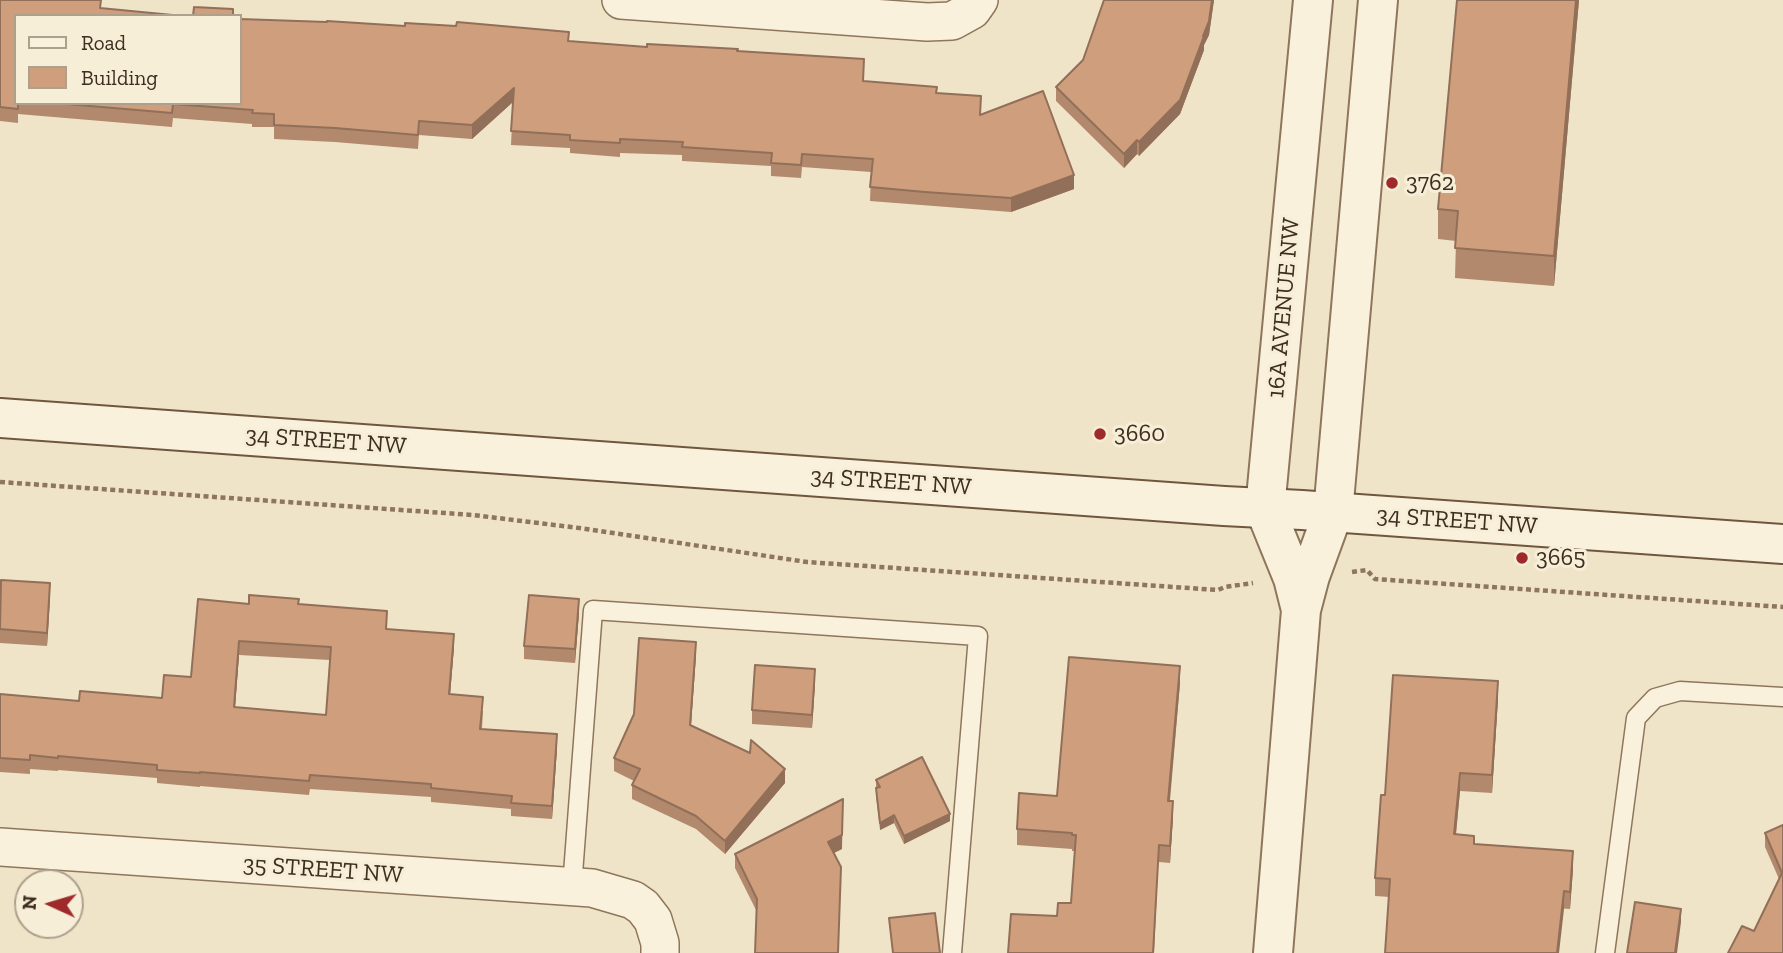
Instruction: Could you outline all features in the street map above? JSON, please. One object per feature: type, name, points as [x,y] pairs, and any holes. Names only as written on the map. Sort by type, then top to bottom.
[{"type":"main road","name":"16A AVENUE NW","points":[[1301,610],[1293,578],[1265,509],[1313,0]]},
{"type":"main road","name":"16A AVENUE NW","points":[[1273,953],[1301,610],[1332,513],[1378,0]]},
{"type":"main road","name":"34 STREET NW","points":[[0,418],[1783,544]]},
{"type":"street","points":[[621,0],[927,22],[952,21],[975,5]]},
{"type":"street","name":"35 STREET NW","points":[[0,847],[593,888],[633,900],[643,907],[653,920],[660,953]]},
{"type":"lane","points":[[572,887],[593,610],[978,636],[952,953]]},
{"type":"lane","points":[[1605,953],[1636,718],[1655,698],[1680,691],[1783,697]]},
{"type":"path","points":[[0,482],[473,515],[807,562],[1218,590],[1225,587]]},
{"type":"path","points":[[1367,570],[1375,579],[1783,607]]},
{"type":"building","points":[[0,0],[101,0],[100,8],[162,14],[14,14],[14,105],[18,105],[18,109],[0,107]]},
{"type":"building","points":[[1104,0],[1212,0],[1209,21],[1180,100],[1124,154],[1056,87],[1083,60]]},
{"type":"building","points":[[1457,0],[1576,0],[1554,256],[1455,248],[1458,211],[1438,209]]},
{"type":"building","points":[[194,7],[233,9],[233,14],[193,14]]},
{"type":"building","points":[[242,19],[405,26],[405,23],[456,26],[457,22],[569,32],[568,41],[647,47],[647,44],[738,49],[737,51],[864,59],[863,81],[937,87],[936,93],[981,96],[980,115],[1043,91],[1074,175],[1011,198],[870,187],[873,159],[802,154],[801,165],[771,163],[772,153],[682,147],[683,142],[620,139],[620,143],[570,140],[570,135],[511,131],[514,88],[472,125],[419,121],[418,135],[274,125],[274,114],[252,113],[253,110],[186,105],[242,105]]},
{"type":"building","points":[[78,105],[173,105],[172,113]]},
{"type":"building","points":[[1,580],[50,583],[47,633],[0,629]]},
{"type":"building","points":[[249,595],[299,599],[298,604],[387,611],[386,629],[454,634],[449,694],[483,697],[480,729],[557,734],[552,806],[511,803],[512,796],[431,788],[431,784],[310,775],[309,781],[157,770],[157,765],[58,756],[30,755],[30,760],[0,758],[0,694],[79,701],[80,691],[162,698],[164,675],[191,677],[198,599],[249,604]],"holes":[[[239,641],[331,647],[326,715],[234,707]]]},
{"type":"building","points":[[529,595],[579,599],[575,649],[524,646]]},
{"type":"building","points":[[639,638],[696,642],[690,725],[750,753],[751,740],[785,769],[725,841],[696,816],[632,785],[640,769],[614,758],[634,714]]},
{"type":"building","points":[[1069,657],[1180,666],[1168,801],[1173,801],[1170,846],[1159,845],[1153,953],[1008,953],[1011,914],[1057,916],[1058,903],[1071,903],[1076,835],[1017,829],[1019,793],[1057,796]]},
{"type":"building","points":[[755,665],[815,669],[812,715],[752,710]]},
{"type":"building","points":[[1393,675],[1498,681],[1492,775],[1460,773],[1454,834],[1474,836],[1474,844],[1573,851],[1570,892],[1564,891],[1557,953],[1385,953],[1390,879],[1375,878],[1381,795],[1385,795]]},
{"type":"building","points":[[922,757],[950,814],[904,836],[894,815],[880,823],[876,788],[880,787],[876,780]]},
{"type":"building","points":[[843,799],[842,835],[828,842],[841,867],[838,953],[755,953],[757,899],[735,854]]},
{"type":"building","points":[[1783,825],[1783,953],[1728,953],[1742,926],[1754,931],[1782,873],[1765,833]]},
{"type":"building","points":[[1635,902],[1681,909],[1675,953],[1627,953]]},
{"type":"building","points":[[935,913],[940,953],[893,953],[889,918]]},
{"type":"place","name":"3762","points":[[1392,183]]},
{"type":"place","name":"3660","points":[[1100,434]]},
{"type":"place","name":"3665","points":[[1522,558]]}]
